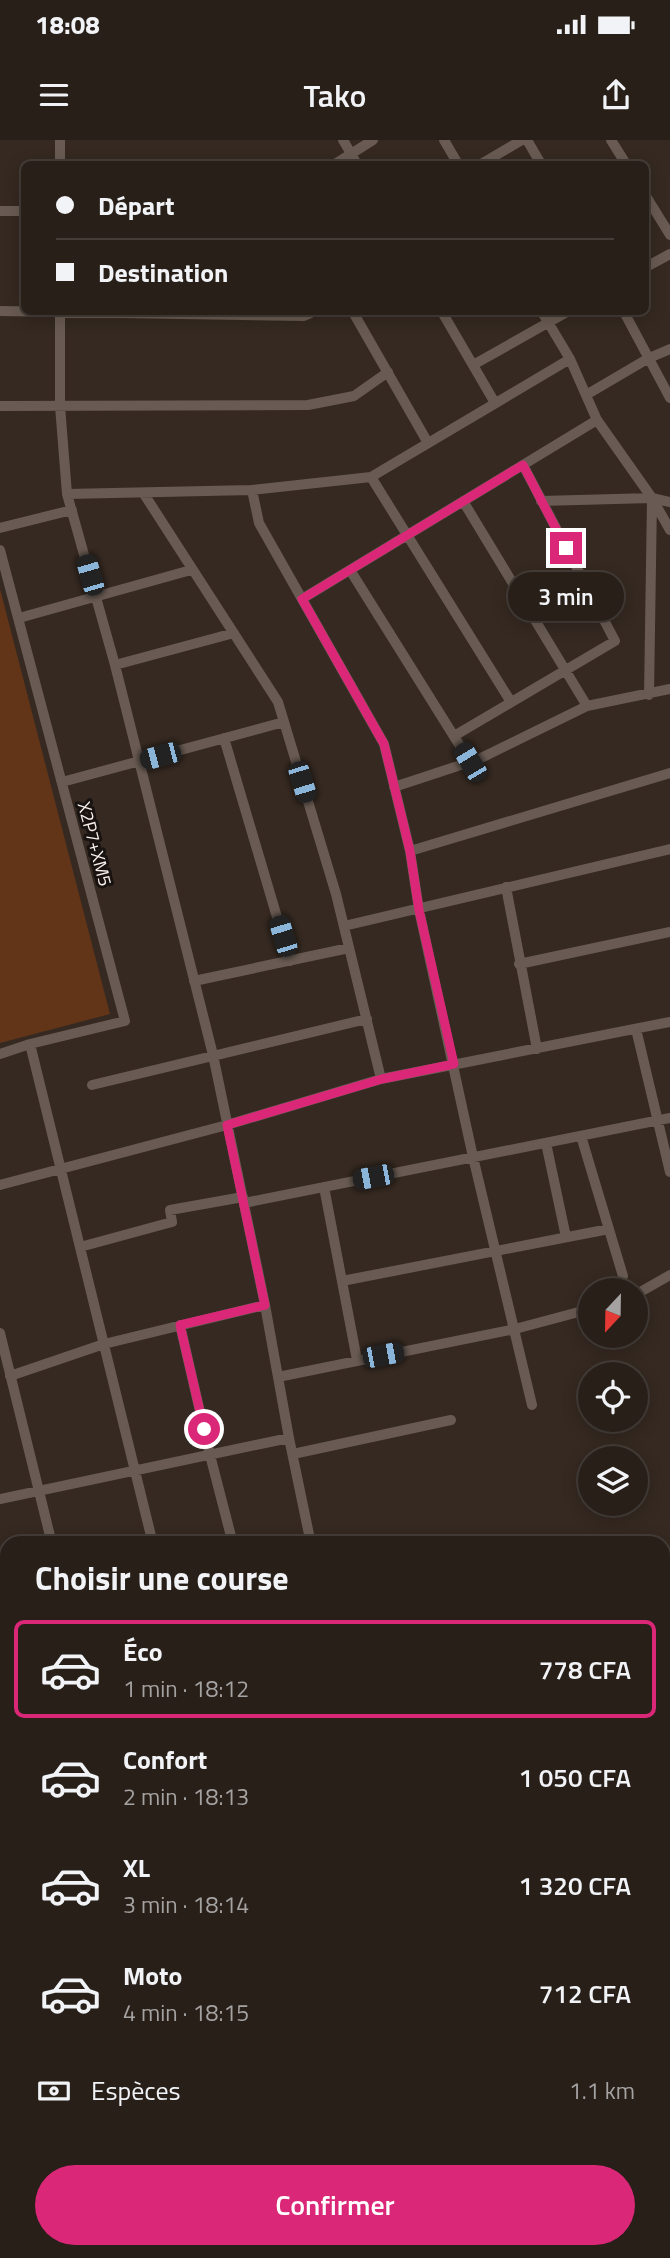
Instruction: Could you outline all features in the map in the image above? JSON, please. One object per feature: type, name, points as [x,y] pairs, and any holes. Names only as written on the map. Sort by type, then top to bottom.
[{"type":"street","points":[[60,140],[60,161]]},
{"type":"street","points":[[343,140],[354,160],[373,140]]},
{"type":"street","points":[[444,140],[456,161]]},
{"type":"street","points":[[486,161],[525,140],[539,161]]},
{"type":"street","points":[[611,140],[624,161]]},
{"type":"street","points":[[649,201],[670,235]]},
{"type":"street","points":[[0,211],[21,211]]},
{"type":"street","points":[[649,265],[670,254]]},
{"type":"street","points":[[0,312],[21,312]]},
{"type":"street","points":[[60,315],[60,406],[67,494],[116,665],[213,1055],[309,1536]]},
{"type":"street","points":[[243,315],[306,315]]},
{"type":"street","points":[[356,315],[428,443]]},
{"type":"street","points":[[444,315],[495,403]]},
{"type":"street","points":[[544,315],[570,359],[597,420],[652,498],[670,530]]},
{"type":"street","points":[[473,365],[562,315]]},
{"type":"street","points":[[626,315],[670,398]]},
{"type":"street","points":[[586,395],[649,358],[670,349]]},
{"type":"street","points":[[67,494],[252,490],[371,477],[570,359]]},
{"type":"street","points":[[0,406],[308,405],[354,396],[387,372]]},
{"type":"street","points":[[302,599],[597,420]]},
{"type":"street","points":[[454,737],[615,641],[523,465]]},
{"type":"street","points":[[371,477],[511,702]]},
{"type":"street","points":[[252,490],[259,523],[384,744],[410,851],[419,910],[473,1157],[532,1405]]},
{"type":"street","points":[[144,494],[278,702],[344,926],[382,1079]]},
{"type":"street","points":[[649,695],[652,498]]},
{"type":"street","points":[[541,501],[652,498],[670,502]]},
{"type":"street","points":[[463,501],[587,706]]},
{"type":"street","points":[[0,528],[72,510]]},
{"type":"street","name":"X2P7+XM5","points":[[0,550],[125,1021],[0,1054]]},
{"type":"street","points":[[19,618],[191,570]]},
{"type":"street","points":[[350,570],[470,762]]},
{"type":"street","points":[[116,665],[233,633]]},
{"type":"street","points":[[394,787],[470,762],[587,706],[670,689]]},
{"type":"street","points":[[62,782],[284,722]]},
{"type":"street","points":[[224,738],[290,961]]},
{"type":"street","points":[[410,851],[670,773]]},
{"type":"street","points":[[344,926],[670,849]]},
{"type":"street","points":[[506,887],[537,1049]]},
{"type":"street","points":[[519,964],[670,932]]},
{"type":"street","points":[[194,981],[349,948]]},
{"type":"street","points":[[92,1085],[367,1018]]},
{"type":"street","points":[[0,1185],[227,1125],[382,1079],[670,1022]]},
{"type":"street","points":[[636,1028],[670,1172]]},
{"type":"street","points":[[30,1044],[151,1536]]},
{"type":"street","points":[[80,1247],[172,1222],[170,1210],[324,1187],[670,1118]]},
{"type":"street","points":[[581,1136],[622,1276]]},
{"type":"street","points":[[547,1143],[566,1237]]},
{"type":"street","points":[[324,1187],[357,1360]]},
{"type":"street","points":[[342,1282],[608,1228]]},
{"type":"street","points":[[648,1288],[670,1275]]},
{"type":"street","points":[[10,1376],[104,1344],[265,1305]]},
{"type":"street","points":[[278,1377],[515,1329],[578,1312]]},
{"type":"street","points":[[180,1325],[231,1536]]},
{"type":"street","points":[[0,1333],[50,1536]]},
{"type":"street","points":[[293,1454],[451,1420]]},
{"type":"street","points":[[0,1499],[289,1438]]},
{"type":"shaded area","points":[[0,589],[110,1014],[0,1043]]},
{"type":"route","points":[[204,1429],[180,1325],[265,1305],[227,1125],[382,1079],[454,1064],[419,910],[410,851],[384,744],[302,599],[523,465],[566,548]]}]
